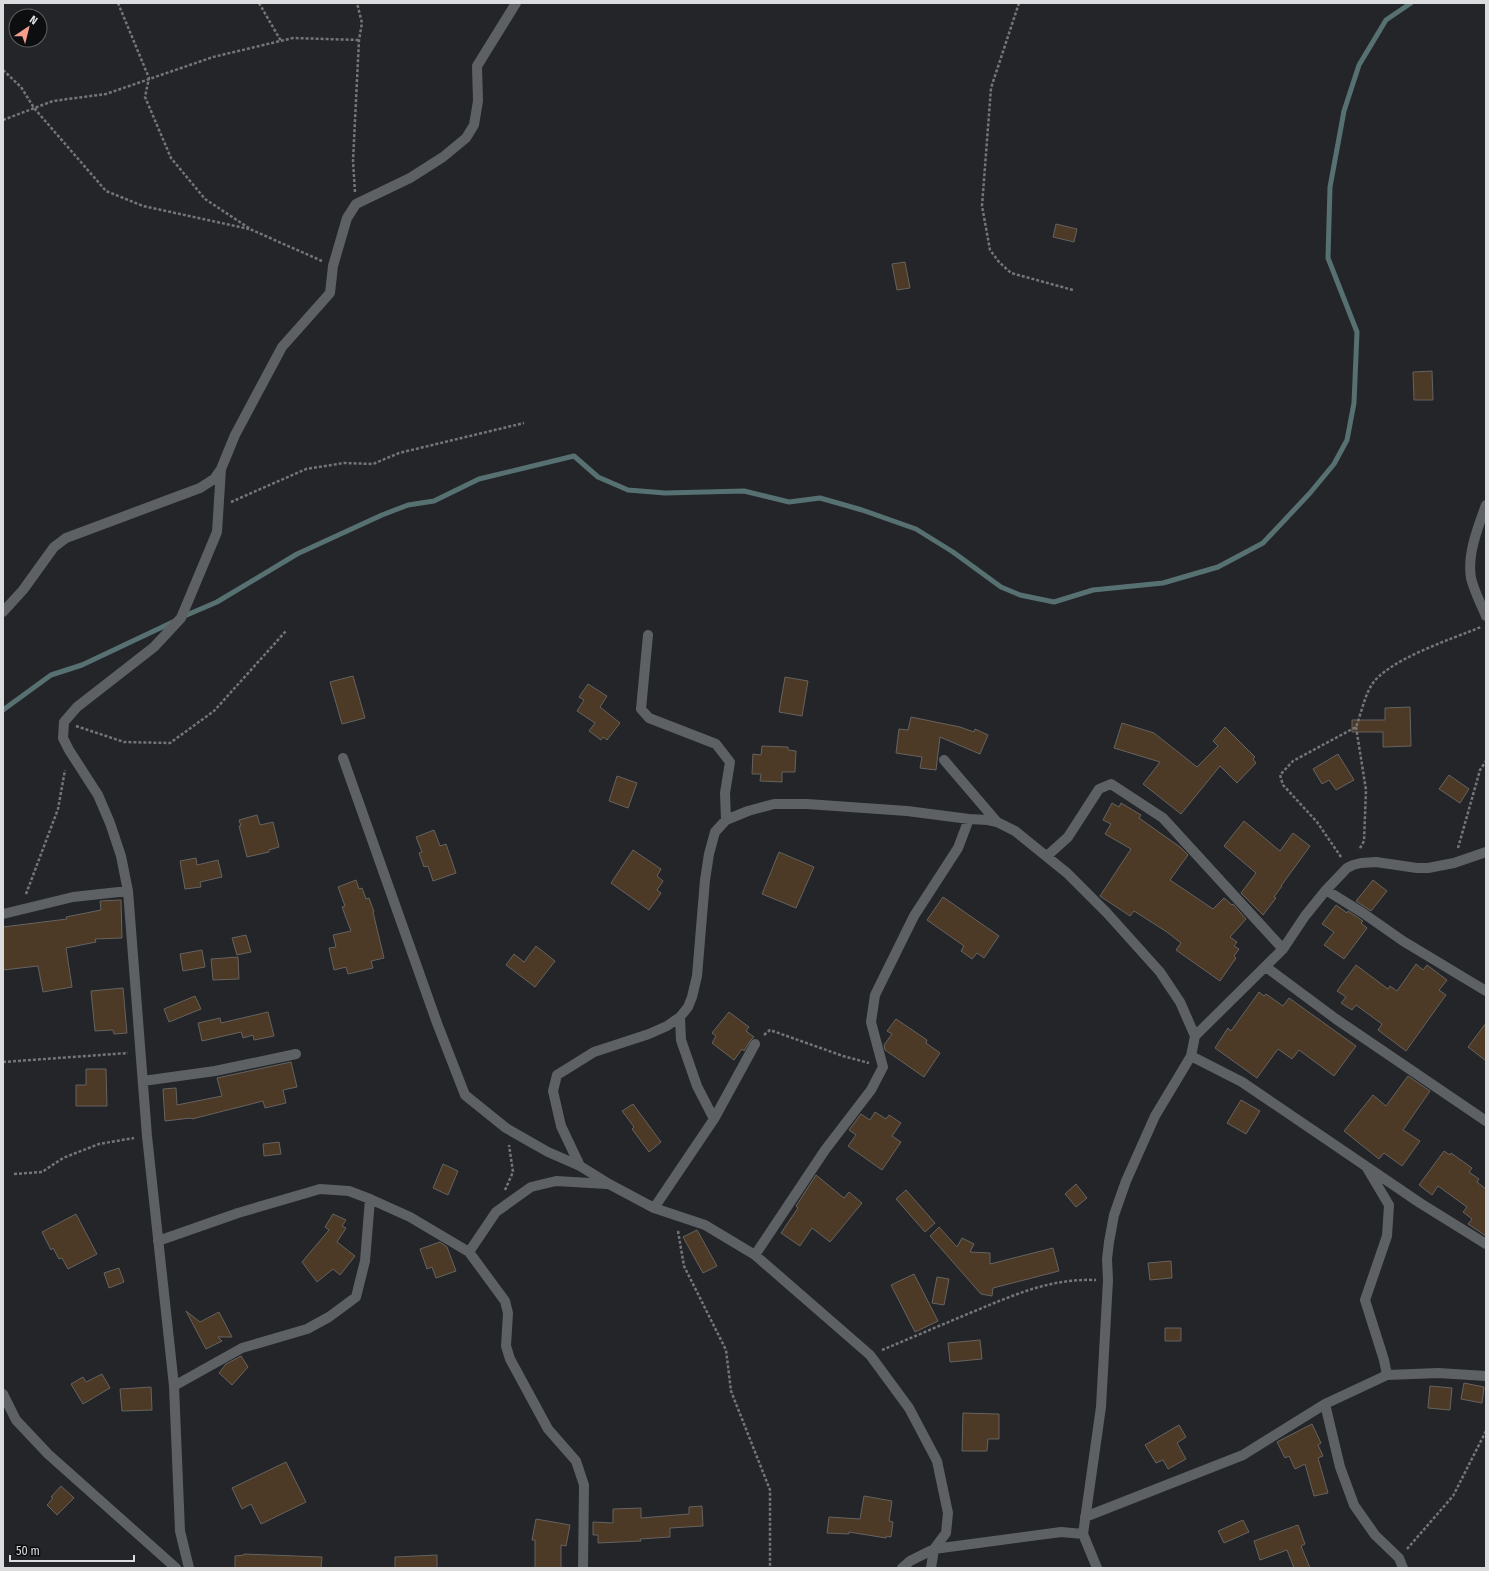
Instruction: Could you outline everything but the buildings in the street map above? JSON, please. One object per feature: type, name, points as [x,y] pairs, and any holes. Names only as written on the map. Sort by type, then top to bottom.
[{"type":"street","points":[[3,612],[24,590],[54,547],[66,538],[200,488],[214,479],[221,469],[235,435],[282,347],[330,292],[333,266],[347,218],[356,204],[410,178],[443,157],[466,138],[474,125],[478,101],[477,66],[516,3]]},
{"type":"street","points":[[189,1568],[180,1531],[174,1386],[147,1136],[128,891],[121,856],[107,816],[98,795],[63,738],[64,722],[77,707],[154,647],[181,618],[217,532],[220,508],[221,469]]},
{"type":"street","points":[[1486,505],[1476,535],[1471,566],[1473,586],[1486,616]]},
{"type":"street","points":[[648,635],[641,709],[650,718],[716,744],[730,762],[725,793],[726,820]]},
{"type":"street","points":[[344,758],[432,1008],[465,1094],[506,1128],[548,1152],[580,1166],[609,1184],[654,1208],[705,1225],[755,1255],[870,1355],[909,1408],[937,1461],[948,1513],[946,1533],[934,1549],[931,1568]]},
{"type":"street","points":[[944,760],[997,822]]},
{"type":"street","points":[[1047,856],[1068,837],[1099,788],[1112,784],[1163,818],[1283,949]]},
{"type":"street","points":[[580,1166],[561,1126],[553,1091],[557,1075],[594,1052],[649,1034],[667,1026],[680,1017],[688,1007],[692,998],[697,976],[702,904],[709,854],[715,832],[726,820],[748,811],[774,804],[800,804],[907,811],[997,822],[1015,831],[1067,873],[1107,913],[1160,972],[1180,1002],[1195,1036]]},
{"type":"street","points":[[755,1255],[825,1150],[871,1090],[883,1067],[871,1022],[875,995],[914,916],[958,848],[969,819]]},
{"type":"street","points":[[1096,1568],[1083,1534],[1101,1407],[1108,1280],[1107,1259],[1114,1215],[1126,1181],[1155,1116],[1191,1056],[1195,1036],[1283,949],[1305,916],[1326,890],[1350,867],[1376,862],[1417,868],[1428,868],[1454,863],[1486,852]]},
{"type":"street","points":[[1326,890],[1363,912],[1403,941],[1486,991]]},
{"type":"street","points":[[3,914],[73,897],[128,891]]},
{"type":"street","points":[[1266,967],[1336,1020],[1486,1121]]},
{"type":"street","points":[[680,1017],[681,1040],[697,1086],[714,1119]]},
{"type":"street","points":[[654,1208],[714,1119],[755,1044]]},
{"type":"street","points":[[143,1080],[215,1071],[296,1054]]},
{"type":"street","points":[[1191,1056],[1242,1082],[1420,1203],[1486,1244]]},
{"type":"street","points":[[1366,1166],[1388,1205],[1387,1236],[1365,1300],[1384,1360],[1387,1375]]},
{"type":"street","points":[[468,1252],[496,1212],[531,1187],[556,1180],[609,1184]]},
{"type":"street","points":[[158,1241],[238,1213],[320,1189],[349,1191],[370,1199],[410,1217],[468,1252],[505,1301],[508,1313],[506,1346],[510,1359],[548,1429],[576,1461],[584,1485],[583,1568]]},
{"type":"street","points":[[174,1386],[242,1348],[307,1329],[330,1317],[356,1297],[365,1261],[370,1199]]},
{"type":"street","points":[[1085,1517],[1243,1455],[1325,1404],[1387,1375],[1438,1373],[1486,1376]]},
{"type":"street","points":[[3,1394],[16,1420],[48,1454],[176,1568]]},
{"type":"street","points":[[1325,1404],[1340,1467],[1354,1505],[1375,1535],[1401,1563]]},
{"type":"street","points":[[902,1568],[910,1561],[934,1549],[1062,1532],[1083,1534]]},
{"type":"path","points":[[118,3],[149,78],[145,97],[171,158],[205,200],[252,230],[333,266]]},
{"type":"path","points":[[259,3],[281,41]]},
{"type":"path","points":[[356,204],[353,161],[359,40],[362,23],[357,3]]},
{"type":"path","points":[[1019,3],[991,88],[982,206],[990,250],[999,262],[1012,273],[1073,290]]},
{"type":"path","points":[[3,120],[54,101],[106,94],[213,57],[292,38],[359,40]]},
{"type":"path","points":[[3,70],[21,87],[34,108],[106,191],[143,206],[252,230]]},
{"type":"path","points":[[220,508],[306,469],[344,463],[373,464],[399,453],[524,423]]},
{"type":"path","points":[[1356,727],[1294,761],[1280,775],[1283,785],[1317,822],[1350,867],[1364,841],[1366,790],[1356,727],[1371,686],[1382,674],[1397,662],[1486,625]]},
{"type":"path","points":[[64,722],[124,742],[170,743],[214,711],[286,631]]},
{"type":"path","points":[[19,909],[31,882],[58,809],[69,750]]},
{"type":"path","points":[[1454,863],[1480,770],[1486,761]]},
{"type":"path","points":[[755,1044],[770,1030],[843,1056],[883,1067]]},
{"type":"path","points":[[3,1062],[140,1053]]},
{"type":"path","points":[[504,1191],[513,1172],[506,1128]]},
{"type":"path","points":[[14,1174],[42,1172],[63,1158],[99,1144],[147,1136]]},
{"type":"path","points":[[674,1227],[679,1232],[684,1266],[726,1350],[731,1391],[770,1490],[770,1568]]},
{"type":"path","points":[[870,1355],[1017,1294],[1058,1281],[1080,1279],[1108,1280]]},
{"type":"path","points":[[1401,1563],[1453,1496],[1486,1431]]},
{"type":"waterway","points":[[182,617],[217,602],[297,554],[382,515],[408,505],[434,501],[479,479],[574,456],[598,477],[628,490],[665,493],[744,491],[789,502],[820,498],[862,510],[916,529],[953,552],[1001,587],[1020,595],[1054,602],[1093,590],[1163,583],[1218,567],[1263,543],[1310,493],[1334,464],[1347,440],[1354,403],[1357,332],[1328,258],[1330,187],[1344,111],[1359,65],[1386,20],[1411,3]]},
{"type":"waterway","points":[[3,710],[51,675],[82,665],[175,621]]}]
